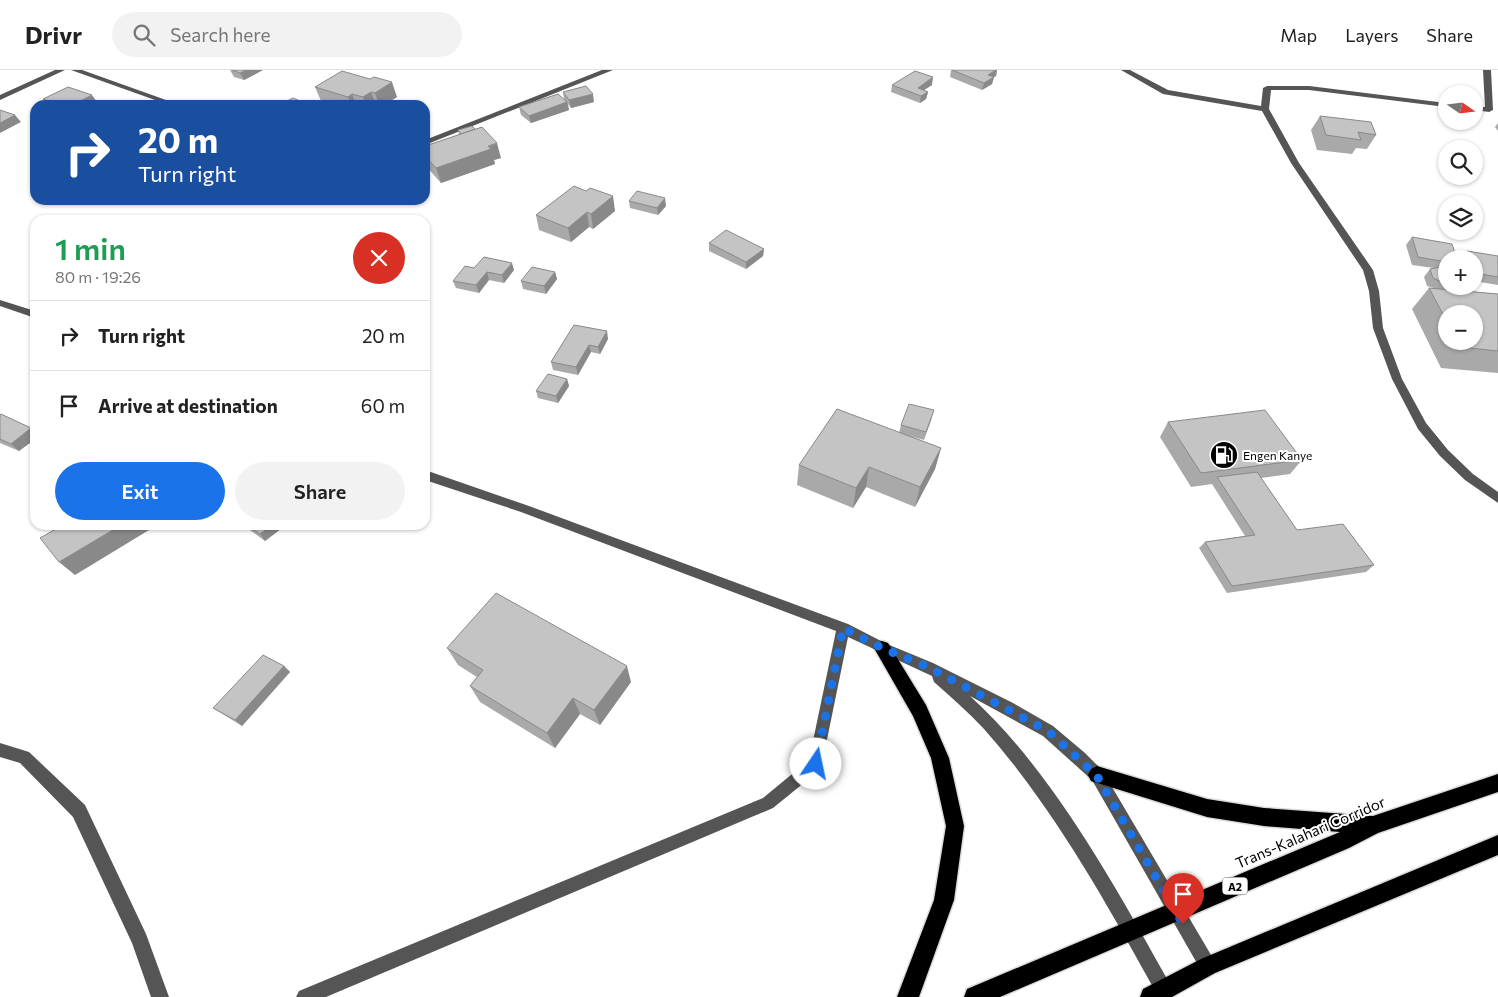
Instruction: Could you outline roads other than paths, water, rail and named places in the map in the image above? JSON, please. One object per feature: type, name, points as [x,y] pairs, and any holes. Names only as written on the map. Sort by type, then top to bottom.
[{"type":"highway","points":[[882,648],[920,711],[940,758],[955,826],[944,900],[908,997]]},
{"type":"highway","points":[[1097,776],[1207,808],[1264,817],[1374,825]]},
{"type":"highway","name":"Trans-Kalahari Corridor","points":[[975,997],[1131,931],[1175,910],[1342,841],[1374,825],[1498,782]]},
{"type":"highway","points":[[1157,994],[1208,966],[1498,845]]},
{"type":"street","points":[[0,98],[61,70]]},
{"type":"street","points":[[76,70],[162,100]]},
{"type":"street","points":[[430,141],[609,70]]},
{"type":"street","points":[[1125,70],[1166,92],[1265,109]]},
{"type":"street","points":[[1483,109],[1489,110],[1488,70]]},
{"type":"street","points":[[1438,104],[1309,88],[1267,88],[1265,109],[1295,163],[1368,270],[1374,291],[1378,328],[1397,380],[1422,426],[1444,453],[1469,477],[1498,498]]},
{"type":"street","points":[[0,303],[30,313]]},
{"type":"street","points":[[430,477],[525,509],[843,628],[882,648],[928,667],[1048,731],[1097,776],[1208,966]]},
{"type":"street","points":[[305,997],[768,802],[816,764],[843,628]]},
{"type":"street","points":[[928,667],[993,729],[1068,829],[1131,931],[1157,994]]},
{"type":"street","points":[[0,750],[24,757],[78,811],[140,940],[160,997]]},
{"type":"place","name":"Engen Kanye","points":[[1224,455]]}]
